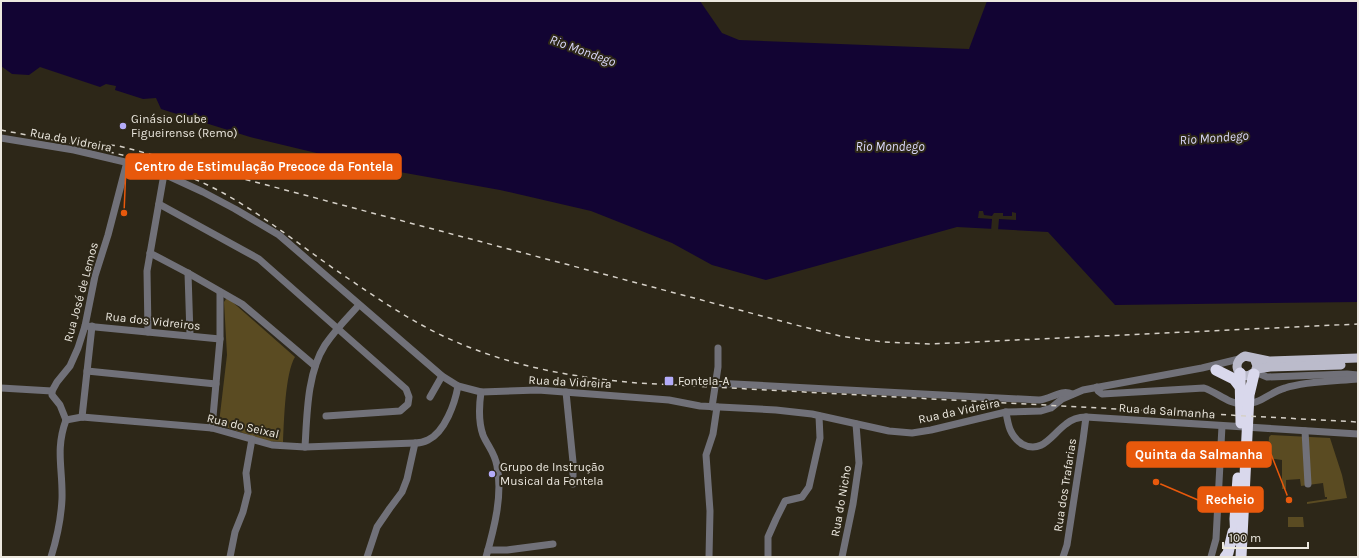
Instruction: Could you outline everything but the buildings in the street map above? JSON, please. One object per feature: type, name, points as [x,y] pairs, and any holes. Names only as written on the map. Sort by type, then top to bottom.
[{"type":"highway","points":[[1216,370],[1234,379],[1244,392]]},
{"type":"highway","points":[[1244,392],[1255,372]]},
{"type":"highway","points":[[1239,373],[1244,392],[1244,506],[1242,557]]},
{"type":"highway","points":[[1225,557],[1228,553],[1235,519],[1244,440]]},
{"type":"highway","points":[[1244,506],[1246,538],[1250,557]]},
{"type":"highway","points":[[1235,519],[1235,557]]},
{"type":"main road","points":[[1358,358],[1269,361],[1254,358],[1248,355],[1239,359],[1237,365],[1239,373],[1248,376],[1255,372],[1270,368],[1358,364]]},
{"type":"main road","points":[[1254,358],[1257,363],[1255,372]]},
{"type":"street","name":"Rua da Vidreira","points":[[1,138],[74,150],[127,162],[164,174],[235,209],[279,235],[442,376],[458,386],[482,392],[538,390],[669,400],[700,406],[776,410],[820,416],[856,424],[912,433],[931,430],[1006,412],[1046,410],[1072,394],[1097,387],[1202,368]]},
{"type":"street","name":"Rua José de Lemos","points":[[52,391],[56,382],[70,366],[89,326],[95,276],[108,235],[127,162]]},
{"type":"street","points":[[148,332],[147,271],[164,174]]},
{"type":"street","points":[[159,204],[259,259],[297,291],[337,329],[406,389],[409,394],[409,400],[404,408],[397,412],[326,416]]},
{"type":"street","points":[[150,253],[242,304],[315,366]]},
{"type":"street","points":[[188,273],[190,335]]},
{"type":"street","points":[[212,428],[220,339],[220,292]]},
{"type":"street","points":[[305,447],[309,401],[315,366],[324,346],[359,305]]},
{"type":"street","points":[[82,416],[87,371],[89,326]]},
{"type":"street","name":"Rua dos Vidreiros","points":[[89,326],[220,339]]},
{"type":"street","points":[[709,557],[710,511],[706,455],[713,434],[718,348]]},
{"type":"street","points":[[1202,368],[1220,362],[1239,359]]},
{"type":"street","points":[[1202,368],[1239,373]]},
{"type":"street","points":[[87,371],[216,384]]},
{"type":"street","points":[[1255,372],[1267,377],[1358,375]]},
{"type":"street","points":[[430,397],[442,376]]},
{"type":"street","points":[[1097,387],[1102,394],[1204,388],[1232,402],[1244,404],[1257,402],[1274,392],[1295,385],[1358,380]]},
{"type":"street","points":[[716,383],[1039,400],[1051,398],[1064,392],[1072,394]]},
{"type":"street","points":[[368,557],[377,527],[402,492],[407,480],[415,444],[428,440],[441,428],[454,404],[458,386]]},
{"type":"street","points":[[1,388],[52,391],[52,395],[60,405],[66,420],[62,430],[60,449],[62,499],[58,533],[51,557]]},
{"type":"street","points":[[482,392],[478,410],[483,435],[490,446],[497,463],[498,472],[498,492],[494,526],[487,554],[553,544]]},
{"type":"street","points":[[566,392],[573,462],[573,484]]},
{"type":"street","name":"Rua da Salmanha","points":[[1006,412],[1009,426],[1015,438],[1026,446],[1032,447],[1038,447],[1048,442],[1072,420],[1086,416],[1358,434]]},
{"type":"street","name":"Rua do Seixal","points":[[66,420],[82,416],[212,428],[272,445],[305,447],[415,444]]},
{"type":"street","points":[[768,557],[768,537],[785,501],[802,497],[809,487],[820,438],[820,416]]},
{"type":"street","name":"Rua dos Trafarias","points":[[1063,557],[1068,539],[1086,416]]},
{"type":"street","name":"Rua do Nicho","points":[[842,557],[860,463],[856,424]]},
{"type":"street","points":[[1211,557],[1216,539],[1222,426]]},
{"type":"street","points":[[1306,431],[1308,484]]},
{"type":"street","points":[[230,557],[235,532],[243,512],[248,492],[246,473],[252,439]]},
{"type":"shaded area","points":[[226,299],[229,299],[295,357],[289,374],[287,386],[283,442],[267,441],[222,426],[219,423],[227,355],[224,302]]},
{"type":"shaded area","points":[[1271,435],[1330,438],[1342,475],[1347,498],[1307,504],[1307,502],[1327,499],[1327,497],[1325,497],[1323,483],[1301,486],[1300,479],[1286,480],[1286,489],[1282,489],[1282,460],[1268,458],[1269,437]]},
{"type":"shaded area","points":[[1288,517],[1303,517],[1304,527],[1288,527]]},
{"type":"water","name":"Rio Mondego","points":[[1,1],[700,1],[722,33],[739,40],[969,49],[987,1],[1358,1],[1358,302],[1115,305],[1048,232],[957,227],[766,280],[712,265],[672,243],[591,211],[500,190],[383,169],[250,137],[161,109],[156,98],[143,99],[115,90],[116,86],[106,84],[100,87],[40,67],[29,75],[12,74],[1,66]]},
{"type":"pier","points":[[979,211],[983,211],[984,215],[992,216],[994,213],[1003,213],[1003,216],[1012,216],[1012,212],[1016,213],[1016,220],[999,219],[998,231],[991,231],[992,219],[978,218]]},
{"type":"railway","points":[[1,130],[116,153],[172,170],[199,181],[241,204],[369,292],[429,329],[479,351],[504,359],[557,372],[584,377],[638,383],[1358,422]]},
{"type":"railway","points":[[90,143],[119,146],[840,336],[883,342],[931,344],[1358,324]]},
{"type":"place","name":"Ginásio Clube Figueirense (Remo)","points":[[123,126]]},
{"type":"place","name":"Centro de Estimulação Precoce da Fontela","points":[[124,213]]},
{"type":"place","name":"Fontela-A","points":[[669,381]]},
{"type":"place","name":"Grupo de Instrução Musical da Fontela","points":[[492,474]]},
{"type":"place","name":"Recheio","points":[[1156,482]]},
{"type":"place","name":"Quinta da Salmanha","points":[[1289,500]]}]
